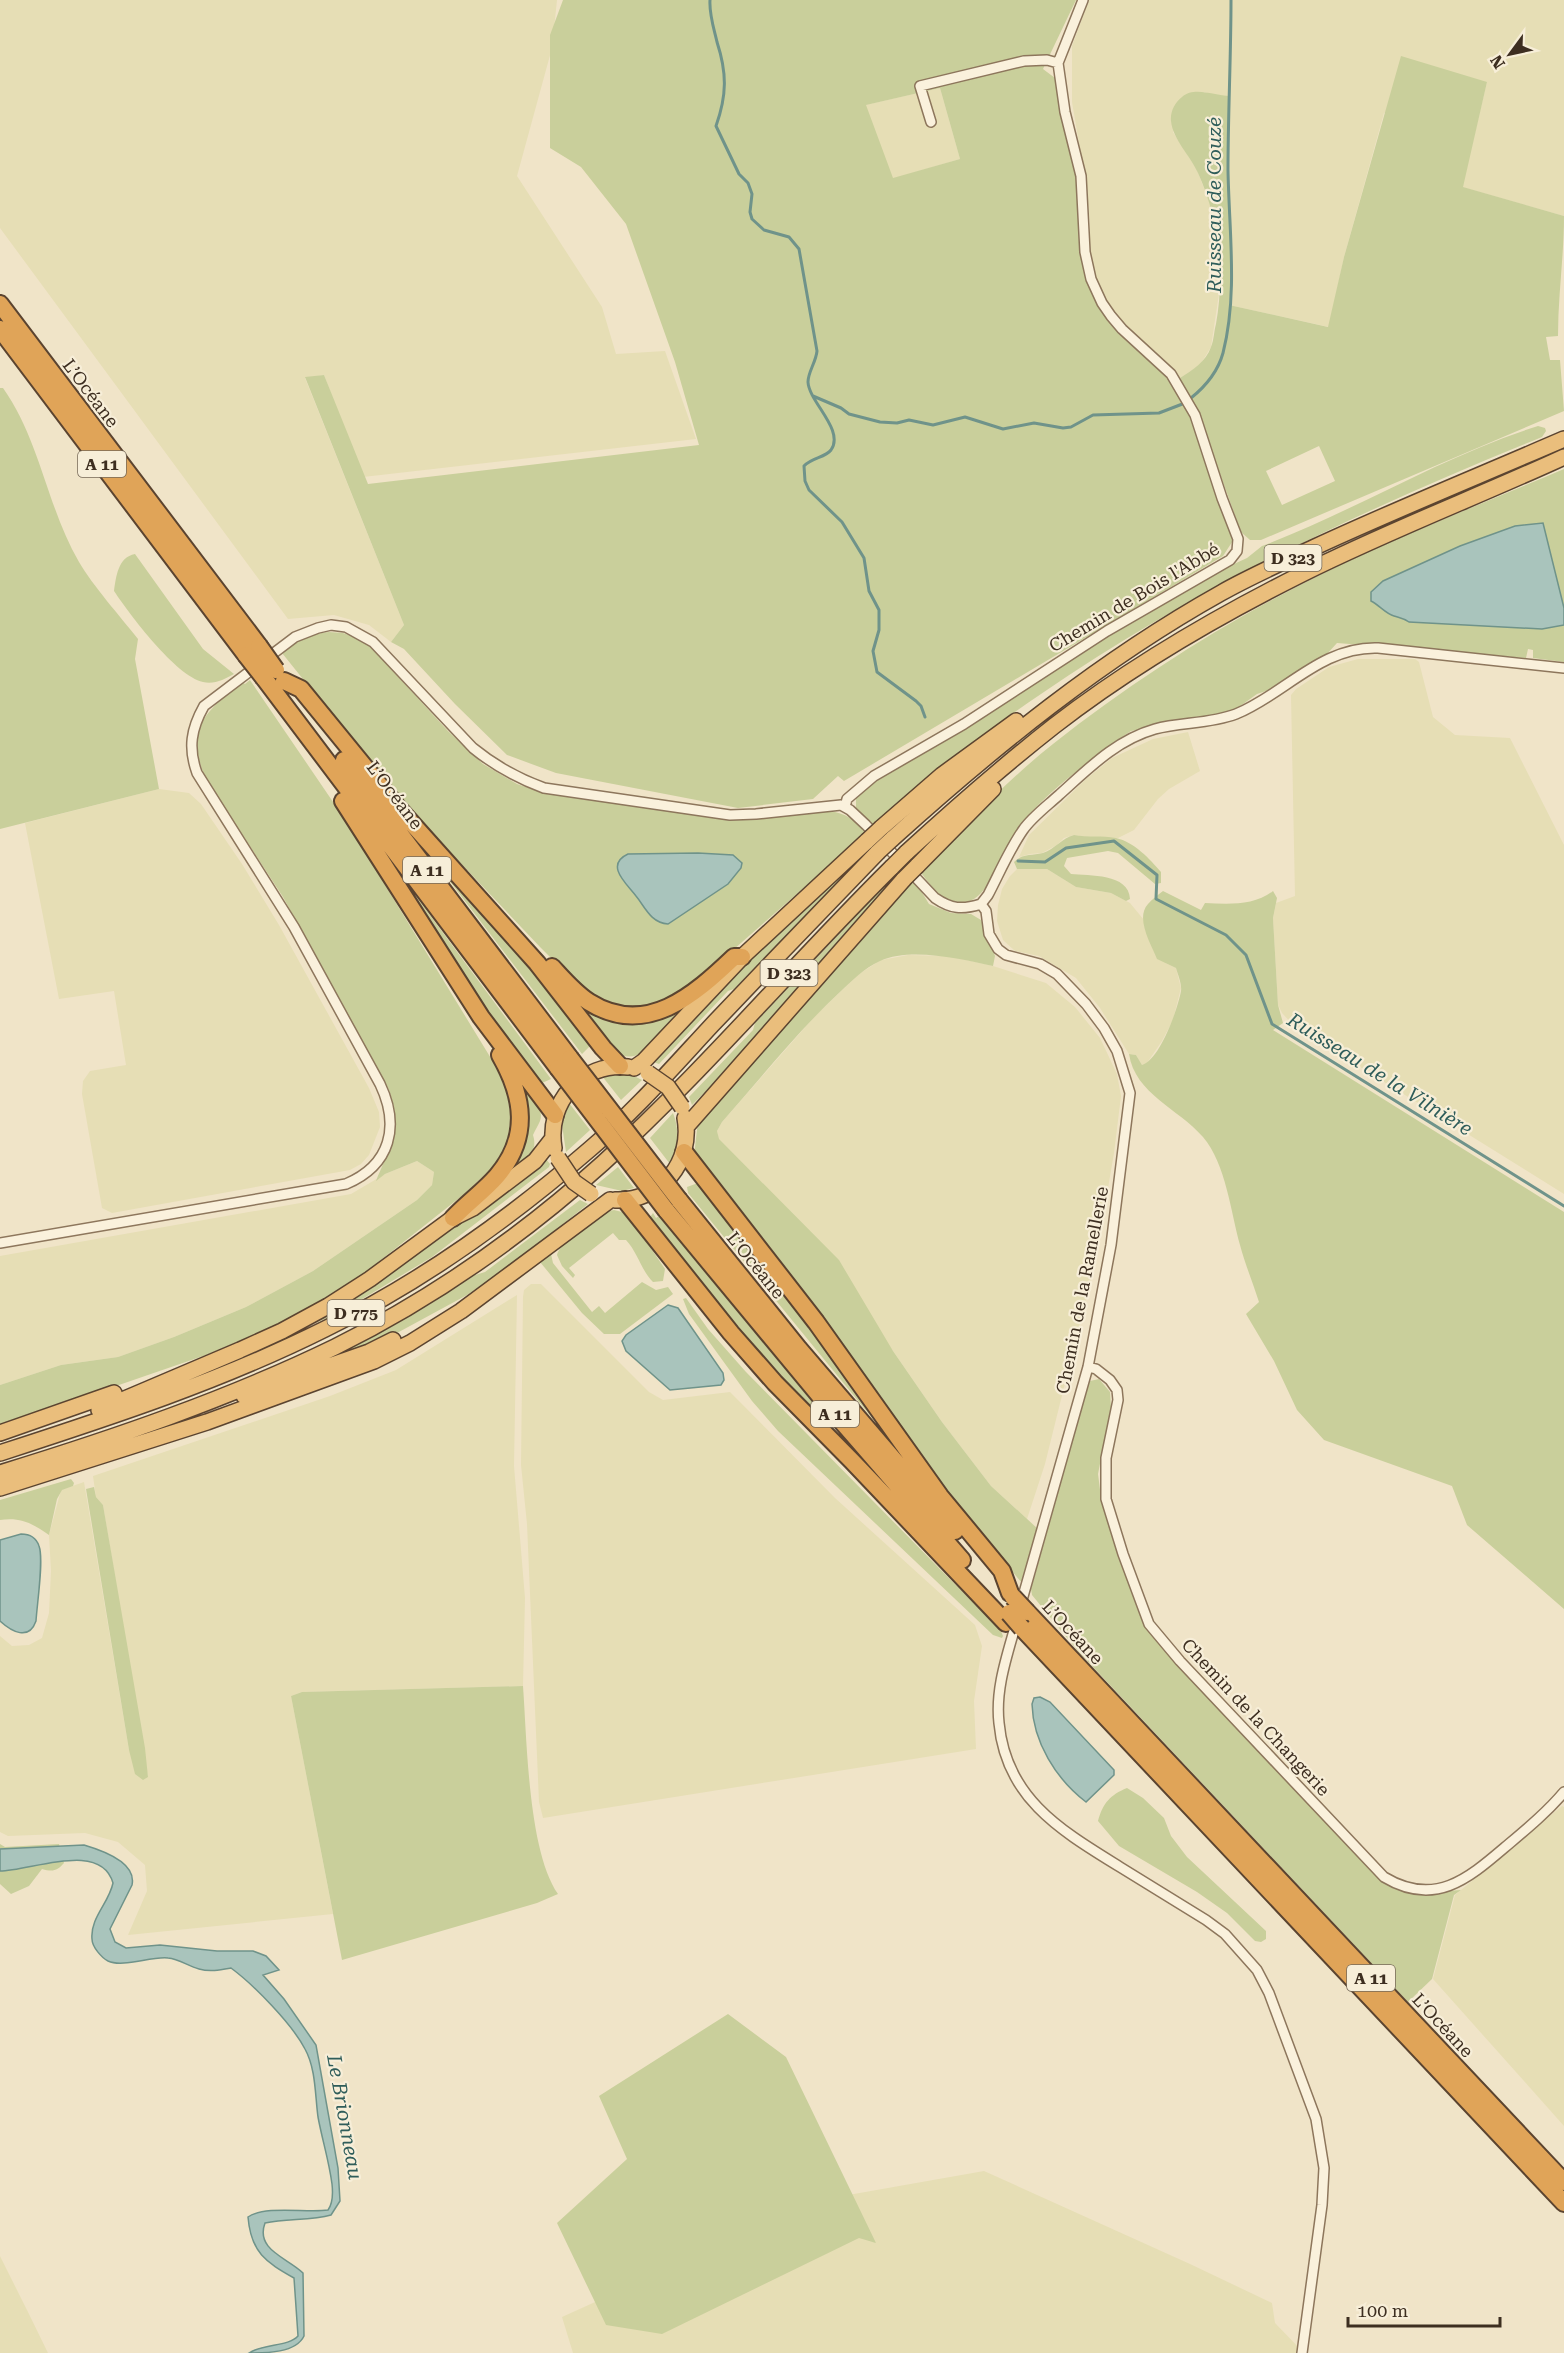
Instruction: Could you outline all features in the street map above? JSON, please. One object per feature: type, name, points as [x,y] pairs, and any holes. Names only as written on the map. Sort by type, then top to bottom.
[{"type":"highway","name":"L’Océane","points":[[0,304],[252,650]]},
{"type":"highway","name":"L’Océane","points":[[0,329],[252,650],[275,676],[564,1063]]},
{"type":"highway","name":"D 323","points":[[634,1108],[878,852],[952,785],[1041,711],[1128,651],[1221,593],[1385,514],[1564,439]]},
{"type":"highway","name":"D 323","points":[[647,1121],[892,867],[954,809],[1056,725],[1142,665],[1245,604],[1302,574],[1392,532],[1485,494],[1564,457]]},
{"type":"highway","name":"L’Océane","points":[[275,676],[292,716],[856,1440],[1007,1618],[1025,1620],[1564,2182]]},
{"type":"highway","points":[[275,676],[301,689],[399,809],[537,963],[603,1048],[634,1069],[668,1087],[681,1107],[686,1127],[684,1152],[674,1173],[662,1185],[642,1197],[617,1200],[591,1194],[574,1182],[558,1158],[553,1138],[555,1115],[562,1099],[577,1081],[597,1070],[634,1069],[742,957],[881,828],[942,776],[1011,723],[1041,711]]},
{"type":"highway","points":[[292,716],[297,736],[380,856],[436,949],[481,1017],[555,1115]]},
{"type":"highway","points":[[686,1127],[904,879],[980,801],[1041,746],[1056,725]]},
{"type":"highway","points":[[508,930],[523,938],[576,992],[590,1003],[617,1014],[632,1016],[661,1011],[674,1006],[714,977],[735,957],[742,957]]},
{"type":"highway","points":[[34,1442],[52,1427],[175,1379],[282,1331],[328,1306],[370,1279],[453,1218],[496,1178],[514,1150],[519,1130],[519,1105],[515,1084],[485,1033],[481,1017]]},
{"type":"highway","name":"D 775","points":[[0,1453],[152,1402],[243,1367],[372,1305],[456,1253],[528,1201],[592,1148],[634,1108]]},
{"type":"highway","name":"D 775","points":[[0,1473],[213,1400],[337,1346],[382,1322],[458,1275],[539,1217],[647,1121]]},
{"type":"highway","points":[[453,1218],[473,1208],[535,1161],[553,1138]]},
{"type":"highway","points":[[684,1152],[816,1323],[940,1496],[1002,1571],[1012,1595]]},
{"type":"highway","points":[[0,1488],[207,1422],[374,1361],[410,1343],[461,1311],[483,1293],[617,1200]]},
{"type":"highway","points":[[617,1200],[775,1383],[1007,1618]]},
{"type":"highway","name":"L’Océane","points":[[673,1205],[1012,1595],[1025,1620],[1564,2203]]},
{"type":"highway","points":[[213,1400],[252,1395],[369,1352],[483,1293]]},
{"type":"highway","points":[[0,1433],[163,1376],[192,1370]]},
{"type":"street","name":"Chemin de Bois l'Abbé","points":[[844,807],[847,799],[874,776],[964,724],[1107,631],[1230,560],[1238,548],[1237,534],[1222,498],[1199,425],[1185,395],[1166,367],[1122,329],[1095,290],[1085,252],[1081,176],[1065,112],[1058,63],[1083,0]]},
{"type":"street","points":[[931,122],[920,86],[1024,62],[1047,60],[1058,63]]},
{"type":"street","points":[[0,1243],[346,1184],[357,1180],[369,1171],[385,1150],[389,1139],[391,1115],[388,1100],[294,927],[197,773],[193,761],[192,737],[204,706],[286,643],[308,630],[331,625],[346,627],[373,642],[482,755],[508,773],[543,788],[730,815],[832,805],[844,807],[866,825],[935,898],[946,906],[958,909],[981,904],[1023,830],[1110,750],[1134,736],[1157,729],[1235,714],[1326,659],[1358,649],[1378,648],[1563,667]]},
{"type":"street","name":"Chemin de la Ramellerie","points":[[981,904],[986,911],[989,934],[998,950],[1006,955],[1040,964],[1057,974],[1086,1004],[1104,1028],[1117,1051],[1130,1093],[1111,1245],[1088,1366],[1001,1681],[999,1723],[1002,1743],[1019,1784],[1031,1802],[1047,1818],[1065,1833],[1225,1934],[1250,1960],[1265,1985],[1308,2094],[1316,2119],[1324,2168],[1322,2205],[1302,2353]]},
{"type":"street","name":"Chemin de la Changerie","points":[[1088,1366],[1110,1380],[1117,1390],[1118,1400],[1106,1458],[1106,1499],[1123,1554],[1149,1624],[1180,1661],[1384,1877],[1406,1887],[1423,1889],[1436,1889],[1462,1882],[1530,1826],[1564,1792]]},
{"type":"shaded area","points":[[0,0],[557,0],[552,48],[517,176],[602,307],[616,354],[665,351],[696,439],[363,477],[324,375],[305,378],[404,625],[391,642],[369,625],[334,615],[288,619],[0,228]]},
{"type":"shaded area","points":[[1089,0],[1564,0],[1564,216],[1462,187],[1487,82],[1384,113],[1344,257],[1329,327],[1229,305],[1232,274],[1228,169],[1230,96],[1218,96],[1204,92],[1173,132],[1197,170],[1209,201],[1216,230],[1220,287],[1211,347],[1200,365],[1180,378],[1121,323],[1094,278],[1089,247],[1090,222],[1086,184],[1072,102],[1072,46]]},
{"type":"shaded area","points":[[940,88],[960,159],[892,179],[865,105]]},
{"type":"shaded area","points":[[1358,659],[1415,659],[1419,662],[1433,717],[1455,735],[1510,738],[1564,845],[1564,1194],[1294,1026],[1278,1005],[1273,918],[1276,903],[1295,896],[1291,695],[1296,689],[1329,667]]},
{"type":"shaded area","points":[[1188,732],[1200,771],[1169,789],[1158,799],[1134,830],[1118,838],[1074,835],[1064,838],[1057,845],[1042,853],[1019,857],[1029,835],[1085,780],[1112,758],[1153,739]]},
{"type":"shaded area","points":[[159,789],[189,793],[201,804],[242,864],[279,925],[369,1088],[379,1112],[380,1127],[369,1155],[361,1164],[350,1170],[112,1213],[102,1208],[82,1094],[83,1081],[90,1071],[126,1065],[114,991],[59,999],[25,823]]},
{"type":"shaded area","points":[[1017,869],[1047,869],[1076,887],[1111,893],[1130,903],[1144,920],[1145,930],[1166,963],[1176,968],[1181,988],[1173,1020],[1147,1063],[1142,1065],[1136,1055],[1129,1054],[1100,1008],[1076,978],[1039,956],[1015,951],[1003,940],[997,921],[1002,889]]},
{"type":"shaded area","points":[[908,955],[949,956],[993,966],[1046,983],[1075,1007],[1100,1038],[1117,1074],[1121,1096],[1096,1258],[1045,1464],[1027,1519],[991,1486],[942,1422],[893,1351],[718,1139],[717,1131],[722,1122],[815,1016],[859,974],[881,960]]},
{"type":"shaded area","points":[[417,1161],[434,1172],[432,1185],[417,1200],[313,1271],[246,1307],[118,1357],[61,1365],[0,1385],[0,1256],[351,1194],[385,1174]]},
{"type":"shaded area","points":[[531,1284],[541,1284],[649,1392],[663,1400],[730,1392],[835,1498],[975,1625],[982,1646],[974,1701],[976,1749],[543,1818],[539,1802],[527,1524],[521,1465],[523,1297],[524,1290]]},
{"type":"shaded area","points":[[517,1295],[514,1466],[525,1598],[523,1686],[302,1692],[291,1696],[333,1914],[128,1935],[147,1891],[145,1865],[118,1842],[85,1833],[8,1836],[0,1832],[0,1636],[12,1646],[29,1645],[42,1638],[49,1613],[51,1571],[49,1535],[61,1490],[84,1482],[129,1750],[148,1777],[103,1505],[96,1497],[93,1476],[330,1396],[396,1370]]},
{"type":"shaded area","points":[[1562,1806],[1564,1807],[1564,2126],[1433,1979],[1455,1895]]},
{"type":"shaded area","points":[[984,2171],[1272,2303],[1275,2323],[1304,2353],[573,2353],[562,2317],[820,2200]]},
{"type":"shaded area","points":[[0,2256],[27,2310],[48,2353],[0,2353]]},
{"type":"green space","points":[[563,0],[1076,0],[1043,69],[1055,78],[1078,184],[1087,279],[1098,305],[1116,328],[1160,367],[1174,383],[1187,407],[1234,539],[1223,556],[844,781],[838,776],[813,799],[738,808],[556,773],[507,755],[404,649],[391,642],[404,625],[305,377],[324,375],[368,484],[699,445],[675,362],[626,224],[581,167],[550,148],[550,35]],"holes":[[[940,88],[960,159],[893,178],[866,105]]]},
{"type":"green space","points":[[1401,56],[1487,82],[1463,187],[1564,216],[1558,336],[1546,337],[1550,360],[1560,360],[1564,411],[1261,540],[1250,540],[1241,532],[1198,413],[1180,378],[1206,357],[1213,341],[1219,305],[1220,266],[1215,228],[1205,191],[1198,173],[1172,128],[1171,114],[1179,99],[1193,92],[1230,96],[1228,169],[1232,274],[1229,305],[1328,327],[1344,257]],"holes":[[[1319,446],[1335,481],[1282,505],[1266,471]]]},
{"type":"green space","points":[[0,388],[3,388],[16,408],[26,429],[59,519],[79,562],[138,639],[135,659],[159,789],[0,829]]},
{"type":"green space","points":[[1538,426],[1545,428],[1546,431],[1542,437],[1412,492],[1284,552],[1221,584],[1100,655],[998,724],[936,772],[877,823],[872,825],[856,808],[856,797],[871,783],[1133,620],[1223,569],[1247,558],[1262,546],[1331,517],[1467,452]]},
{"type":"green space","points":[[1564,469],[1564,662],[1533,658],[1533,650],[1528,649],[1526,658],[1337,643],[1327,654],[1269,690],[1257,694],[1236,709],[1131,731],[1116,741],[1060,785],[1034,809],[1008,845],[994,875],[982,893],[974,899],[958,904],[952,902],[940,895],[922,874],[922,870],[969,821],[1035,759],[1084,720],[1181,653],[1283,594],[1348,561]]},
{"type":"green space","points":[[135,554],[203,649],[234,674],[211,683],[192,677],[167,657],[142,629],[114,591],[121,563]]},
{"type":"green space","points":[[329,632],[343,633],[365,641],[448,731],[483,764],[517,784],[547,794],[724,819],[749,820],[829,811],[840,813],[866,831],[709,971],[677,996],[653,1007],[628,1009],[603,1002],[576,983],[540,947],[397,796],[282,653],[303,639]]},
{"type":"green space","points":[[250,680],[346,821],[503,1078],[513,1114],[511,1136],[493,1167],[463,1195],[367,1271],[322,1300],[276,1326],[206,1355],[0,1426],[0,1385],[61,1365],[118,1357],[246,1307],[313,1271],[417,1200],[432,1185],[434,1172],[417,1161],[385,1174],[376,1181],[390,1147],[395,1127],[389,1090],[283,897],[206,779],[197,747],[202,723],[218,703],[242,682],[245,684]]},
{"type":"green space","points":[[1074,835],[1111,837],[1129,843],[1161,872],[1161,883],[1155,884],[1118,853],[1108,851],[1067,858],[1064,866],[1071,874],[1116,880],[1128,891],[1130,899],[1126,901],[1111,893],[1076,887],[1047,869],[1017,869],[1014,862],[1017,859],[1047,851]]},
{"type":"green space","points":[[419,841],[533,967],[591,1045],[582,1054]]},
{"type":"green space","points":[[869,843],[873,847],[734,989],[728,991],[659,1064],[653,1062],[718,988]]},
{"type":"green space","points":[[390,861],[551,1079],[542,1083],[455,967]]},
{"type":"green space","points":[[898,872],[902,876],[739,1058],[692,1105],[689,1097],[753,1030],[755,1023]]},
{"type":"green space","points":[[915,881],[929,904],[951,913],[971,914],[981,920],[995,956],[993,966],[921,955],[892,957],[874,964],[863,971],[824,1007],[722,1122],[717,1131],[719,1139],[839,1260],[893,1351],[942,1422],[991,1486],[1038,1529],[1022,1583],[955,1504],[694,1156],[698,1121],[909,884]]},
{"type":"green space","points":[[1163,891],[1201,910],[1205,903],[1249,902],[1273,891],[1277,898],[1273,918],[1278,1005],[1283,1023],[1273,1030],[1564,1212],[1564,1609],[1467,1525],[1452,1486],[1324,1440],[1297,1410],[1274,1361],[1246,1314],[1259,1302],[1242,1252],[1227,1189],[1211,1148],[1193,1127],[1159,1100],[1140,1080],[1129,1054],[1136,1055],[1142,1065],[1155,1054],[1172,1021],[1181,991],[1176,968],[1157,959],[1144,924],[1144,910]]},
{"type":"green space","points":[[586,1009],[600,1013],[678,1009],[681,1012],[643,1052],[623,1056],[608,1044]]},
{"type":"green space","points":[[632,1075],[642,1080],[621,1100],[602,1076]]},
{"type":"green space","points":[[521,1081],[535,1100],[541,1116],[533,1135],[532,1152],[510,1172]]},
{"type":"green space","points":[[569,1103],[590,1130],[566,1152],[562,1125]]},
{"type":"green space","points":[[673,1113],[677,1126],[677,1138],[670,1164],[650,1138]]},
{"type":"green space","points":[[546,1159],[550,1164],[549,1167],[432,1257],[339,1313],[313,1324],[358,1296]]},
{"type":"green space","points":[[618,1167],[634,1188],[622,1191],[596,1185]]},
{"type":"green space","points":[[698,1183],[827,1346],[904,1457],[688,1193],[687,1187]]},
{"type":"green space","points":[[580,1200],[588,1204],[509,1267],[467,1295],[386,1339],[327,1360],[430,1304],[472,1276],[485,1272]]},
{"type":"green space","points":[[614,1210],[622,1212],[635,1225],[665,1269],[663,1281],[653,1282],[626,1240],[619,1240],[613,1233],[569,1268],[575,1275],[573,1278],[562,1266],[557,1255],[559,1249],[590,1222]]},
{"type":"green space","points":[[653,1213],[656,1218],[659,1216],[874,1477],[769,1370],[648,1220]]},
{"type":"green space","points":[[551,1254],[553,1263],[592,1312],[599,1306],[605,1313],[642,1282],[656,1290],[668,1287],[673,1294],[620,1334],[604,1334],[582,1313],[540,1262]]},
{"type":"green space","points":[[686,1298],[708,1329],[746,1372],[1001,1631],[1002,1638],[993,1635],[778,1431],[752,1401],[689,1314],[683,1299]]},
{"type":"green space","points":[[1099,1379],[1110,1392],[1111,1407],[1098,1474],[1102,1505],[1145,1624],[1190,1676],[1370,1870],[1397,1888],[1418,1893],[1461,1890],[1454,1895],[1432,1979],[1408,2002],[1077,1650],[1032,1595],[1031,1589],[1087,1389],[1090,1381]]},
{"type":"green space","points":[[71,1479],[73,1486],[62,1490],[57,1499],[49,1535],[26,1522],[14,1519],[0,1520],[0,1500]]},
{"type":"green space","points":[[94,1487],[96,1497],[103,1505],[145,1748],[148,1777],[143,1780],[135,1774],[129,1750],[86,1489]]},
{"type":"green space","points":[[523,1686],[535,1824],[540,1851],[548,1875],[558,1894],[537,1903],[342,1960],[291,1696],[302,1692]]},
{"type":"green space","points":[[1127,1788],[1143,1798],[1164,1818],[1171,1836],[1187,1857],[1266,1931],[1266,1939],[1261,1942],[1255,1941],[1227,1913],[1197,1892],[1119,1846],[1098,1821],[1108,1800]]},
{"type":"green space","points":[[0,1844],[5,1847],[59,1844],[64,1863],[54,1870],[42,1869],[29,1886],[11,1894],[0,1884]]},
{"type":"green space","points":[[728,2014],[786,2057],[876,2243],[859,2238],[662,2334],[606,2325],[557,2223],[627,2159],[599,2096]]},
{"type":"water","points":[[1543,523],[1564,608],[1564,625],[1542,629],[1409,622],[1391,615],[1371,601],[1371,592],[1383,581],[1460,546],[1515,526]]},
{"type":"water","points":[[628,854],[733,855],[742,863],[741,868],[728,884],[668,924],[657,921],[649,914],[623,880],[618,869],[621,858]]},
{"type":"water","points":[[668,1305],[678,1308],[723,1373],[724,1380],[721,1385],[670,1390],[626,1351],[622,1341],[626,1335]]},
{"type":"water","points":[[21,1534],[30,1535],[36,1540],[41,1561],[36,1621],[33,1627],[25,1633],[15,1631],[0,1621],[0,1540]]},
{"type":"water","points":[[1040,1697],[1050,1702],[1114,1770],[1114,1775],[1086,1802],[1056,1771],[1042,1746],[1033,1718],[1032,1704],[1034,1698]]},
{"type":"water","points":[[84,1845],[116,1858],[129,1870],[132,1877],[132,1885],[110,1929],[115,1942],[126,1948],[160,1945],[217,1951],[253,1951],[266,1956],[279,1970],[263,1975],[284,1999],[316,2045],[338,2168],[340,2201],[331,2215],[265,2223],[263,2232],[269,2247],[303,2273],[304,2336],[300,2342],[288,2349],[249,2353],[288,2342],[298,2336],[294,2278],[275,2267],[256,2248],[248,2217],[256,2213],[275,2210],[328,2210],[331,2204],[332,2184],[318,2117],[309,2057],[282,2017],[231,1968],[203,1970],[168,1958],[114,1963],[103,1957],[94,1945],[92,1931],[113,1883],[106,1870],[95,1863],[80,1860],[64,1861],[0,1871],[0,1849]]},
{"type":"waterway","name":"Ruisseau de la Vilnière","points":[[710,0],[711,16],[724,74],[724,94],[716,126],[739,174],[748,183],[752,194],[750,212],[752,219],[764,230],[789,237],[799,249],[817,351],[808,382],[814,398],[830,425],[834,442],[828,453],[804,466],[805,481],[809,490],[842,522],[864,558],[869,591],[879,610],[879,630],[873,651],[877,672],[916,701],[921,706],[925,717]]},
{"type":"waterway","name":"Ruisseau de Couzé","points":[[1191,398],[1211,378],[1218,366],[1228,331],[1232,262],[1228,170],[1231,0]]},
{"type":"waterway","name":"Ruisseau de Couzé","points":[[813,396],[849,414],[880,422],[897,423],[909,420],[933,425],[965,417],[1003,429],[1034,423],[1063,428],[1071,427],[1093,415],[1159,413],[1185,403]]},
{"type":"waterway","name":"Ruisseau de la Vilnière","points":[[1018,861],[1045,862],[1066,848],[1114,841],[1157,875],[1156,899],[1226,935],[1246,955],[1272,1024],[1564,1206]]},
{"type":"water label","name":"Le Brionneau","points":[[345,2117]]}]
